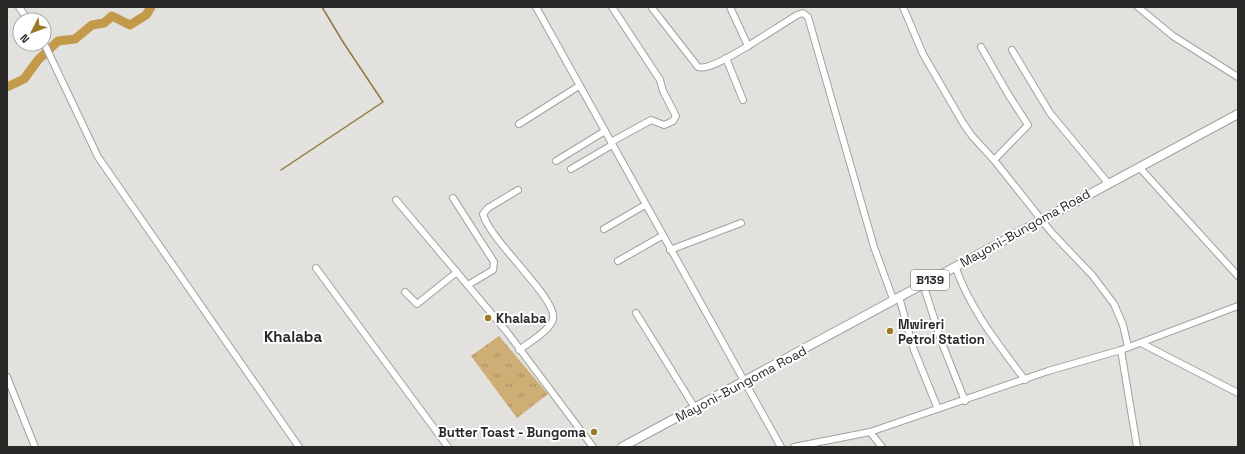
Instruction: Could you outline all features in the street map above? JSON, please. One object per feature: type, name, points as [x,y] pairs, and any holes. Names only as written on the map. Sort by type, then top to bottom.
[{"type":"main road","name":"Mayoni-Bungoma Road","points":[[622,447],[744,380],[809,347],[955,266],[995,246],[1041,219],[1238,114]]},
{"type":"street","points":[[536,7],[662,236],[781,447]]},
{"type":"street","points":[[571,169],[651,120],[664,125],[673,121],[676,116],[663,91],[660,80],[612,7]]},
{"type":"street","points":[[730,7],[748,46]]},
{"type":"street","points":[[903,7],[923,54],[959,117],[972,136],[994,160],[1041,219],[1092,275],[1114,304],[1124,325],[1128,347]]},
{"type":"street","points":[[1138,7],[1173,36],[1235,75],[1238,69]]},
{"type":"street","points":[[652,8],[698,67],[707,67],[726,58],[797,15],[803,13],[808,17],[874,247],[896,298],[914,350],[938,409]]},
{"type":"street","points":[[981,46],[1008,94],[1028,125],[994,160]]},
{"type":"street","points":[[1012,50],[1050,113],[1108,183]]},
{"type":"street","points":[[49,52],[98,157],[299,447]]},
{"type":"street","points":[[726,58],[743,100]]},
{"type":"street","points":[[519,124],[579,86]]},
{"type":"street","points":[[556,161],[604,131]]},
{"type":"street","points":[[1139,167],[1238,276]]},
{"type":"street","points":[[518,190],[488,208],[483,214],[514,261],[547,298],[553,312],[553,320],[549,326],[519,350]]},
{"type":"street","points":[[453,198],[494,262],[493,270],[468,285]]},
{"type":"street","points":[[396,200],[468,285],[593,447]]},
{"type":"street","points":[[604,229],[645,205]]},
{"type":"street","points":[[670,250],[741,223]]},
{"type":"street","points":[[618,262],[662,236]]},
{"type":"street","points":[[955,266],[961,284],[990,333],[1025,380]]},
{"type":"street","points":[[316,268],[448,447]]},
{"type":"street","points":[[405,292],[417,304],[456,272]]},
{"type":"street","points":[[923,284],[942,343],[965,401]]},
{"type":"street","points":[[794,447],[870,432],[965,401],[1048,371],[1121,350],[1238,306]]},
{"type":"street","points":[[636,313],[695,408]]},
{"type":"street","points":[[1140,342],[1238,393]]},
{"type":"street","points":[[1121,350],[1137,447]]},
{"type":"street","points":[[7,377],[35,447]]},
{"type":"street","points":[[870,432],[882,447]]},
{"type":"green space","points":[[499,336],[548,394],[517,418],[471,356]]},
{"type":"waterway","points":[[7,87],[24,79],[38,60],[58,41],[75,39],[92,25],[104,23],[112,16],[130,25],[146,15],[151,7]]},
{"type":"waterway","points":[[281,170],[383,102],[343,42],[322,7]]},
{"type":"place","name":"Khalaba","points":[[488,318]]},
{"type":"place","name":"Mwireri Petrol Station","points":[[890,331]]},
{"type":"place","name":"Butter Toast - Bungoma","points":[[594,432]]},
{"type":"district","name":"Khalaba","points":[[293,336]]}]
